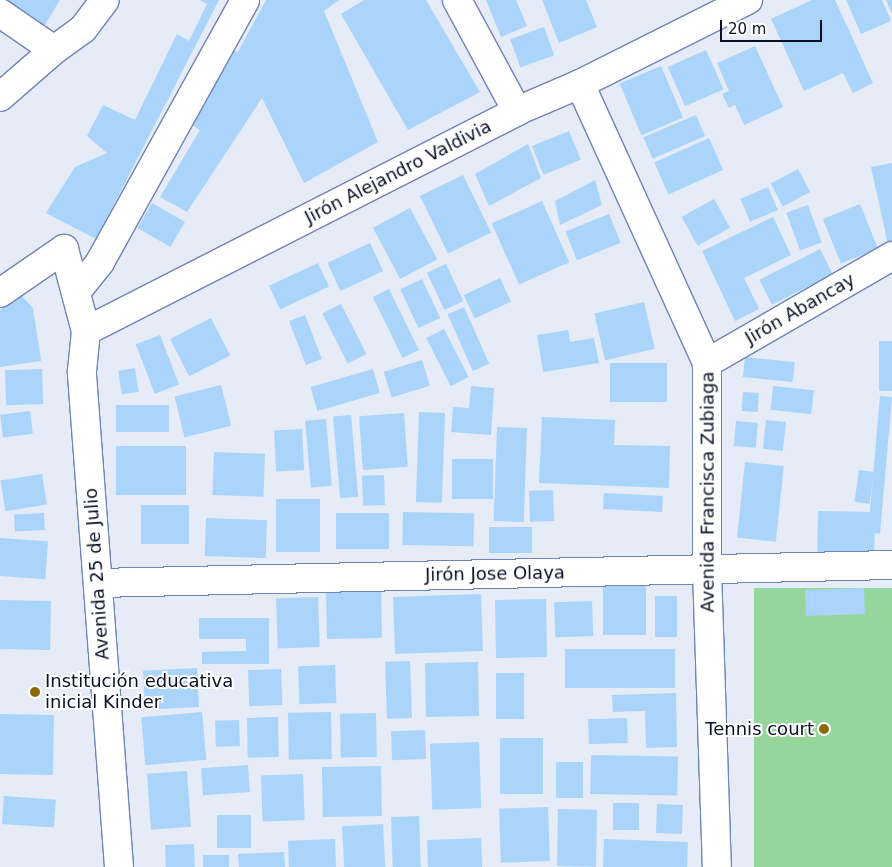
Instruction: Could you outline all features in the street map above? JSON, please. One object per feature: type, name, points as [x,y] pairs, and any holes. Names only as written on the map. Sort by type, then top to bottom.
[{"type":"street","points":[[0,97],[54,50],[83,28],[105,0]]},
{"type":"street","points":[[76,292],[100,262],[245,0]]},
{"type":"street","points":[[457,0],[518,111]]},
{"type":"street","name":"Jirón Alejandro Valdivia","points":[[86,331],[518,111],[580,84],[748,0]]},
{"type":"street","points":[[0,13],[54,50]]},
{"type":"street","name":"Avenida Francisca Zubiaga","points":[[580,84],[707,364],[707,570],[717,867]]},
{"type":"street","points":[[0,292],[64,249],[86,331]]},
{"type":"street","name":"Jirón Abancay","points":[[707,364],[892,256]]},
{"type":"street","name":"Avenida 25 de Julio","points":[[86,331],[82,371],[118,867]]},
{"type":"street","name":"Jirón Jose Olaya","points":[[98,583],[892,565]]},
{"type":"green space","name":"Tennis court","points":[[754,588],[892,588],[892,867],[754,867]]},
{"type":"building","points":[[2,0],[60,0],[44,26]]},
{"type":"building","points":[[200,0],[219,0],[96,239],[46,213],[75,167],[107,153],[87,136],[103,105],[135,120],[177,34],[189,41],[207,4]]},
{"type":"building","points":[[266,0],[339,0],[324,11],[378,142],[304,183],[262,98],[187,212],[160,197],[200,130],[191,124],[230,49],[238,52]]},
{"type":"building","points":[[364,0],[426,0],[480,92],[408,130],[341,14]]},
{"type":"building","points":[[486,0],[516,0],[527,26],[501,37]]},
{"type":"building","points":[[542,0],[586,0],[597,27],[559,43]]},
{"type":"building","points":[[812,0],[835,0],[873,83],[853,93],[843,73],[804,91],[771,19]]},
{"type":"building","points":[[846,0],[882,0],[891,21],[861,34]]},
{"type":"building","points":[[886,0],[892,0],[892,14]]},
{"type":"building","points":[[544,27],[554,55],[520,68],[510,39]]},
{"type":"building","points":[[755,46],[783,107],[744,125],[735,105],[729,108],[722,94],[729,91],[717,63]]},
{"type":"building","points":[[706,50],[723,89],[685,106],[668,67]]},
{"type":"building","points":[[661,66],[683,118],[641,135],[620,84]]},
{"type":"building","points":[[696,115],[705,136],[653,158],[644,137]]},
{"type":"building","points":[[569,131],[581,160],[544,175],[532,146]]},
{"type":"building","points":[[709,138],[723,170],[668,194],[654,162]]},
{"type":"building","points":[[528,144],[541,178],[489,206],[475,174]]},
{"type":"building","points":[[892,163],[892,243],[888,244],[871,167]]},
{"type":"building","points":[[798,169],[810,192],[783,207],[771,184]]},
{"type":"building","points":[[463,175],[491,233],[448,254],[420,196]]},
{"type":"building","points":[[595,180],[602,205],[560,225],[555,201]]},
{"type":"building","points":[[768,187],[778,210],[750,222],[740,199]]},
{"type":"building","points":[[714,199],[730,228],[698,246],[682,217]]},
{"type":"building","points":[[542,201],[569,262],[519,285],[492,223]]},
{"type":"building","points":[[152,203],[185,222],[170,247],[138,228]]},
{"type":"building","points":[[860,204],[878,249],[841,263],[823,219]]},
{"type":"building","points":[[808,205],[822,243],[800,250],[786,213]]},
{"type":"building","points":[[410,208],[437,259],[400,279],[373,228]]},
{"type":"building","points":[[609,214],[621,243],[577,260],[565,232]]},
{"type":"building","points":[[773,217],[791,255],[744,278],[759,309],[735,321],[702,251]]},
{"type":"building","points":[[370,243],[383,271],[341,291],[327,263]]},
{"type":"building","points":[[820,249],[833,274],[772,305],[759,280]]},
{"type":"building","points":[[318,263],[329,287],[280,309],[269,286]]},
{"type":"building","points":[[446,264],[463,301],[444,310],[427,273]]},
{"type":"building","points":[[500,278],[511,302],[475,318],[464,295]]},
{"type":"building","points":[[422,279],[440,318],[418,328],[400,289]]},
{"type":"building","points":[[389,289],[419,350],[403,358],[373,297]]},
{"type":"building","points":[[20,294],[33,308],[41,361],[0,367],[0,310]]},
{"type":"building","points":[[644,302],[655,349],[605,360],[594,313]]},
{"type":"building","points":[[341,304],[366,354],[348,363],[322,314]]},
{"type":"building","points":[[464,307],[489,364],[473,371],[448,314]]},
{"type":"building","points":[[305,315],[322,359],[306,365],[289,321]]},
{"type":"building","points":[[211,318],[230,355],[189,376],[170,339]]},
{"type":"building","points":[[444,329],[469,377],[451,386],[426,338]]},
{"type":"building","points":[[568,330],[570,342],[594,338],[599,363],[543,372],[537,335]]},
{"type":"building","points":[[160,335],[179,384],[155,394],[136,344]]},
{"type":"building","points":[[879,341],[892,341],[892,391],[879,391]]},
{"type":"building","points":[[745,357],[795,362],[793,382],[743,377]]},
{"type":"building","points":[[422,360],[430,386],[392,398],[384,372]]},
{"type":"building","points":[[610,363],[667,363],[667,402],[610,402]]},
{"type":"building","points":[[135,368],[139,392],[122,394],[118,371]]},
{"type":"building","points":[[42,369],[43,404],[6,405],[5,370]]},
{"type":"building","points":[[373,369],[380,393],[317,411],[311,387]]},
{"type":"building","points":[[221,385],[231,426],[185,437],[174,397]]},
{"type":"building","points":[[471,386],[494,388],[491,435],[451,432],[453,407],[469,408]]},
{"type":"building","points":[[773,386],[814,390],[811,414],[770,410]]},
{"type":"building","points":[[743,392],[759,393],[758,412],[742,411]]},
{"type":"building","points":[[880,396],[892,397],[880,534],[868,532]]},
{"type":"building","points":[[116,405],[169,405],[169,432],[116,432]]},
{"type":"building","points":[[30,411],[33,434],[3,437],[0,415]]},
{"type":"building","points":[[419,412],[445,413],[442,503],[416,502]]},
{"type":"building","points":[[404,413],[408,467],[363,470],[359,416]]},
{"type":"building","points":[[351,415],[358,497],[340,498],[333,417]]},
{"type":"building","points":[[542,417],[615,420],[614,445],[670,446],[669,488],[539,483]]},
{"type":"building","points":[[326,419],[332,486],[311,488],[305,421]]},
{"type":"building","points":[[766,420],[786,422],[783,451],[763,449]]},
{"type":"building","points":[[736,421],[758,423],[756,448],[734,446]]},
{"type":"building","points":[[497,427],[527,428],[524,522],[494,521]]},
{"type":"building","points":[[302,429],[304,470],[276,471],[274,430]]},
{"type":"building","points":[[116,446],[186,446],[186,495],[116,495]]},
{"type":"building","points":[[214,452],[265,454],[263,497],[212,495]]},
{"type":"building","points":[[452,459],[493,459],[493,499],[452,499]]},
{"type":"building","points":[[745,462],[784,466],[776,542],[737,538]]},
{"type":"building","points":[[859,470],[874,472],[869,504],[855,502]]},
{"type":"building","points":[[42,474],[47,505],[5,511],[1,481]]},
{"type":"building","points":[[384,475],[385,505],[363,506],[362,476]]},
{"type":"building","points":[[553,490],[554,521],[530,522],[529,491]]},
{"type":"building","points":[[604,493],[663,496],[662,512],[603,509]]},
{"type":"building","points":[[276,499],[320,499],[320,552],[276,552]]},
{"type":"building","points":[[141,505],[189,505],[189,544],[141,544]]},
{"type":"building","points":[[818,511],[875,512],[874,554],[817,553]]},
{"type":"building","points":[[403,512],[474,513],[473,546],[402,545]]},
{"type":"building","points":[[44,513],[45,530],[15,532],[14,515]]},
{"type":"building","points":[[336,513],[389,513],[389,549],[336,549]]},
{"type":"building","points":[[206,518],[267,520],[266,558],[205,556]]},
{"type":"building","points":[[489,527],[532,527],[532,553],[489,553]]},
{"type":"building","points":[[0,538],[48,541],[45,579],[0,576]]},
{"type":"building","points":[[381,584],[382,638],[327,639],[326,585]]},
{"type":"building","points":[[603,586],[646,586],[646,635],[603,635]]},
{"type":"building","points":[[864,588],[865,614],[806,616],[805,590]]},
{"type":"building","points":[[481,594],[483,651],[395,654],[393,597]]},
{"type":"building","points":[[655,596],[677,596],[677,637],[655,637]]},
{"type":"building","points":[[318,597],[320,647],[278,648],[276,598]]},
{"type":"building","points":[[546,599],[547,657],[496,658],[495,600]]},
{"type":"building","points":[[0,600],[51,601],[50,650],[0,649]]},
{"type":"building","points":[[592,601],[593,636],[555,637],[554,602]]},
{"type":"building","points":[[199,618],[269,618],[269,664],[202,664],[202,652],[246,651],[246,639],[199,639]]},
{"type":"building","points":[[565,649],[675,649],[675,688],[565,688]]},
{"type":"building","points":[[410,661],[412,718],[387,719],[385,662]]},
{"type":"building","points":[[478,662],[479,716],[426,717],[425,663]]},
{"type":"building","points":[[335,665],[336,703],[299,704],[298,666]]},
{"type":"building","points":[[197,668],[199,707],[145,710],[143,671]]},
{"type":"building","points":[[281,669],[282,705],[249,706],[248,670]]},
{"type":"building","points":[[496,673],[524,673],[524,719],[496,719]]},
{"type":"building","points":[[676,693],[677,747],[646,748],[645,711],[613,712],[612,695]]},
{"type":"building","points":[[202,712],[206,760],[145,765],[141,717]]},
{"type":"building","points":[[331,712],[332,759],[289,760],[288,713]]},
{"type":"building","points":[[376,713],[377,757],[341,758],[340,714]]},
{"type":"building","points":[[0,714],[54,715],[53,775],[0,774]]},
{"type":"building","points":[[278,717],[279,757],[248,758],[247,718]]},
{"type":"building","points":[[627,718],[628,743],[589,744],[588,719]]},
{"type":"building","points":[[239,720],[240,746],[216,747],[215,721]]},
{"type":"building","points":[[425,730],[426,759],[392,760],[391,731]]},
{"type":"building","points":[[500,738],[543,738],[543,794],[500,794]]},
{"type":"building","points":[[479,742],[481,808],[432,810],[430,744]]},
{"type":"building","points":[[591,755],[678,757],[677,796],[590,794]]},
{"type":"building","points":[[556,762],[583,762],[583,798],[556,798]]},
{"type":"building","points":[[248,765],[250,792],[203,795],[201,768]]},
{"type":"building","points":[[381,766],[382,816],[323,817],[322,767]]},
{"type":"building","points":[[187,771],[191,827],[151,830],[147,774]]},
{"type":"building","points":[[303,774],[305,820],[263,821],[261,775]]},
{"type":"building","points":[[4,796],[56,800],[54,828],[2,824]]},
{"type":"building","points":[[613,803],[639,803],[639,830],[613,830]]},
{"type":"building","points":[[657,804],[683,805],[682,834],[656,833]]},
{"type":"building","points":[[548,807],[550,861],[501,863],[499,809]]},
{"type":"building","points":[[558,809],[597,810],[596,867],[557,866]]},
{"type":"building","points":[[217,815],[251,815],[251,848],[217,848]]},
{"type":"building","points":[[419,816],[421,867],[393,867],[391,817]]},
{"type":"building","points":[[383,824],[385,867],[344,867],[342,826]]},
{"type":"building","points":[[481,838],[482,867],[428,867],[427,840]]},
{"type":"building","points":[[335,839],[336,867],[289,867],[288,841]]},
{"type":"building","points":[[604,839],[688,842],[687,867],[603,867]]},
{"type":"building","points":[[194,844],[195,867],[166,867],[165,845]]},
{"type":"building","points":[[284,852],[285,867],[239,867],[238,854]]},
{"type":"building","points":[[203,855],[229,855],[229,867],[203,867]]},
{"type":"place","name":"Institución educativa inicial Kinder","points":[[35,692]]},
{"type":"place","name":"Tennis court","points":[[824,729]]}]
